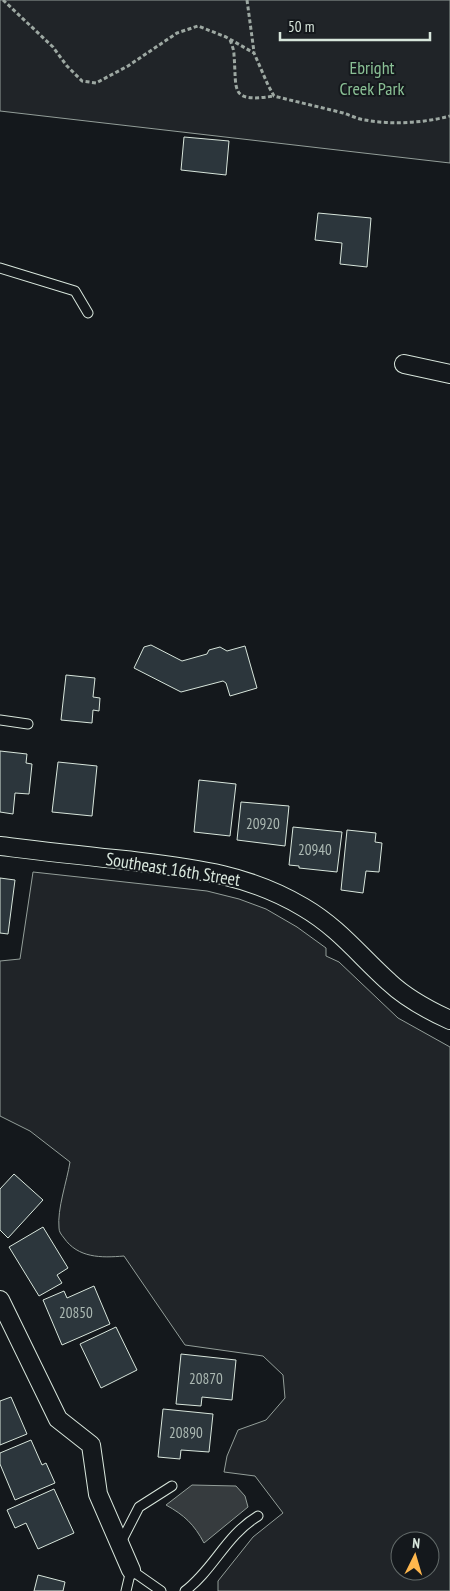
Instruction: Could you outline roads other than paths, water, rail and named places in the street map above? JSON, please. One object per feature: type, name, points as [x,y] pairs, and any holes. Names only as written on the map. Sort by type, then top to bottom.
[{"type":"street","points":[[404,364],[450,374]]},
{"type":"street","name":"Southeast 16th Street","points":[[0,846],[178,867],[216,873],[252,882],[302,907],[329,924],[390,983],[419,1005],[450,1020]]},
{"type":"street","points":[[0,1300],[58,1419],[91,1445],[98,1494],[131,1570]]},
{"type":"lane","points":[[0,268],[75,291],[88,313]]},
{"type":"lane","points":[[0,720],[28,724]]},
{"type":"lane","points":[[119,1544],[139,1507],[172,1486]]},
{"type":"lane","points":[[185,1591],[215,1560],[231,1538],[246,1523],[258,1516]]},
{"type":"lane","points":[[126,1591],[131,1570],[161,1591]]},
{"type":"park label","name":"Ebright Creek Park","points":[[372,77]]}]
